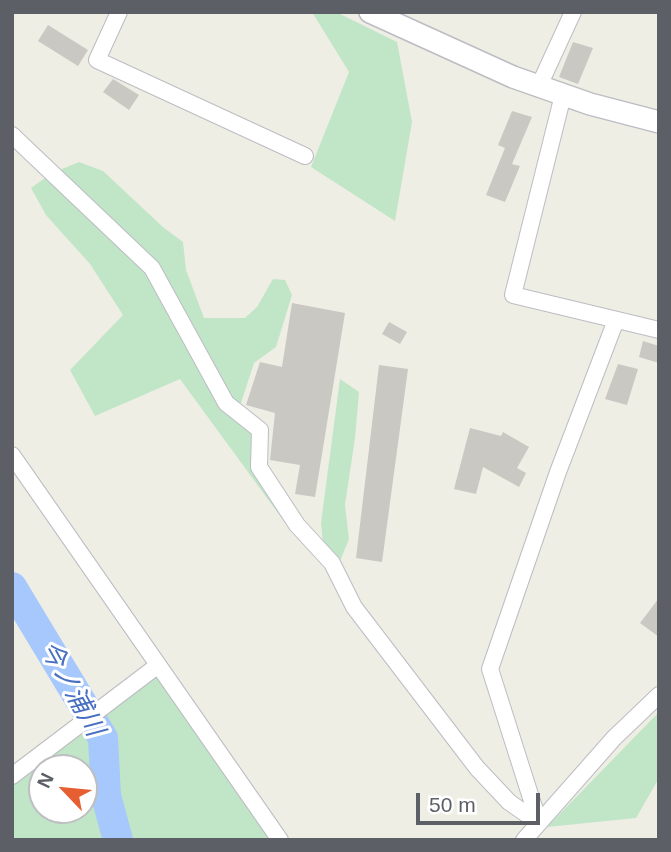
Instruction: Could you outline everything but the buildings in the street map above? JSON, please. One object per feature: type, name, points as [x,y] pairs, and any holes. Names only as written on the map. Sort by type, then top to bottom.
[{"type":"street","points":[[119,12],[97,60],[305,156]]},
{"type":"street","points":[[370,12],[539,86],[659,122]]},
{"type":"street","points":[[539,86],[573,12]]},
{"type":"street","points":[[563,95],[513,295],[659,330]]},
{"type":"street","points":[[12,135],[152,268],[226,403],[260,430],[259,467],[297,525],[332,563],[355,607],[477,768],[509,802],[539,822]]},
{"type":"street","points":[[539,822],[490,669],[558,472],[616,320]]},
{"type":"street","points":[[12,456],[280,840]]},
{"type":"street","points":[[12,776],[157,666]]},
{"type":"street","points":[[524,840],[614,738],[659,695]]},
{"type":"green space","points":[[312,12],[336,12],[397,42],[412,122],[395,221],[311,167],[349,72]]},
{"type":"green space","points":[[79,162],[103,171],[164,228],[183,242],[186,270],[204,318],[245,318],[257,307],[273,279],[285,280],[292,295],[276,347],[254,363],[238,412],[254,438],[286,524],[180,379],[95,416],[70,370],[123,315],[90,264],[46,215],[31,188],[52,173]]},
{"type":"green space","points":[[340,379],[359,392],[345,505],[349,539],[336,571],[324,554],[321,523]]},
{"type":"green space","points":[[157,666],[280,840],[12,840],[12,776],[28,764],[28,824],[98,824],[98,754],[41,754]]},
{"type":"green space","points":[[659,712],[659,778],[636,818],[547,827]]},
{"type":"waterway","name":"今ノ浦川","points":[[12,587],[103,738],[106,796],[118,840]]}]
